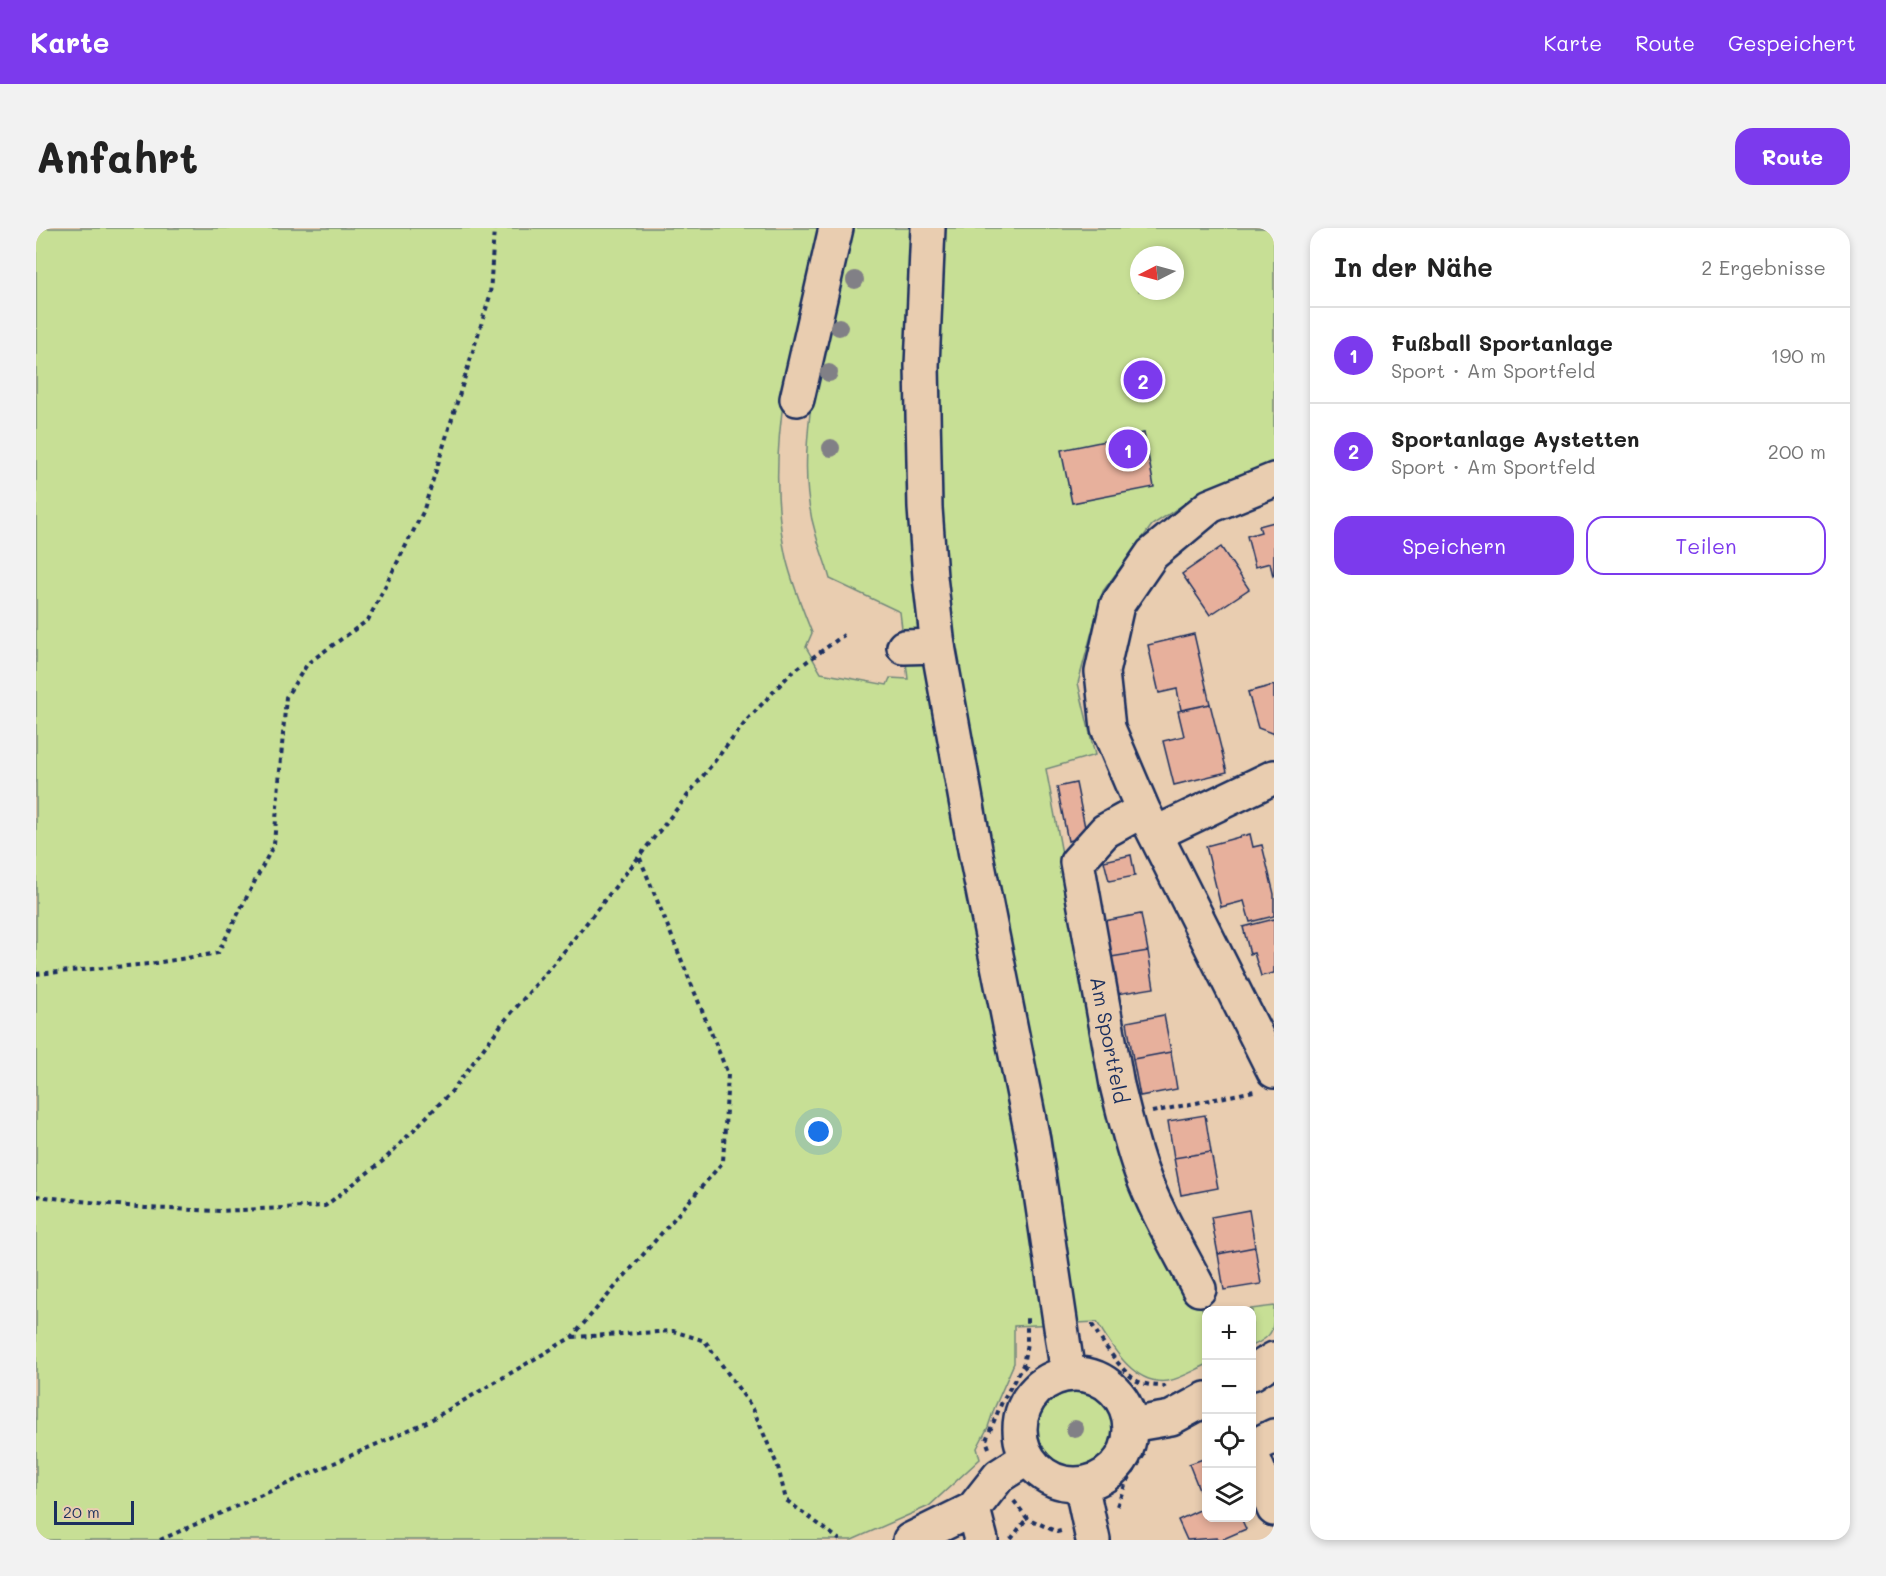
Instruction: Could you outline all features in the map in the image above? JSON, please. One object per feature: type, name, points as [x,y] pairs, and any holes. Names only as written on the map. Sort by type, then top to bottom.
[{"type":"main road","points":[[797,399],[836,228]]},
{"type":"main road","points":[[928,228],[922,366],[924,496],[930,577],[938,646],[975,855],[1033,1140],[1055,1379]]},
{"type":"main road","points":[[1268,1080],[1108,728],[1102,672],[1117,605],[1152,554],[1210,506],[1274,480]]},
{"type":"main road","points":[[904,647],[938,646]]},
{"type":"main road","points":[[1149,822],[1274,777]]},
{"type":"main road","name":"Am Sportfeld","points":[[1149,822],[1105,831],[1077,862],[1115,1074],[1125,1117],[1142,1173],[1167,1229],[1199,1288]]},
{"type":"main road","points":[[1256,1370],[1274,1359]]},
{"type":"main road","points":[[1086,1374],[1103,1381],[1117,1393],[1127,1408],[1130,1425],[1128,1445],[1120,1461],[1107,1474],[1081,1484],[1073,1485],[1055,1481],[1039,1472],[1027,1458],[1021,1441],[1020,1422],[1025,1405],[1035,1390],[1055,1379],[1086,1374]]},
{"type":"main road","points":[[1130,1425],[1171,1418],[1202,1401]]},
{"type":"main road","points":[[1256,1445],[1274,1436]]},
{"type":"main road","points":[[910,1540],[977,1525],[999,1476],[1027,1458]]},
{"type":"main road","points":[[1256,1467],[1274,1509]]},
{"type":"main road","points":[[1081,1484],[1091,1532]]},
{"type":"path","points":[[36,974],[149,964],[218,953],[274,844],[286,697],[308,663],[368,620],[423,512],[490,296],[495,228]]},
{"type":"path","points":[[36,1196],[145,1208],[220,1211],[325,1206],[384,1160],[452,1091],[501,1025],[562,954],[748,719],[791,673],[844,635]]},
{"type":"path","points":[[160,1540],[429,1420],[572,1337],[723,1162],[728,1074],[639,856]]},
{"type":"path","points":[[1125,1117],[1268,1080]]},
{"type":"path","points":[[572,1337],[673,1331],[705,1341],[753,1408],[778,1467],[786,1500],[840,1540]]},
{"type":"path","points":[[1055,1379],[1023,1365],[1002,1402],[986,1440],[999,1476],[1027,1518],[1057,1532],[1091,1532]]},
{"type":"path","points":[[1009,1540],[1027,1518]]},
{"type":"green space","points":[[36,228],[1274,228],[1274,468],[1192,499],[1152,525],[1103,591],[1078,683],[1095,755],[1046,769],[1112,1118],[1166,1241],[1202,1308],[1202,1367],[1173,1380],[1156,1381],[1145,1377],[1125,1363],[1097,1322],[1014,1326],[1014,1363],[977,1448],[980,1459],[929,1506],[852,1540],[36,1540]],"holes":[[[785,391],[812,397],[807,449],[807,484],[816,535],[830,579],[900,612],[908,679],[890,678],[887,685],[821,673],[806,647],[812,633],[788,567],[782,537],[778,495],[778,454]]]},
{"type":"green space","points":[[1274,1306],[1273,1327],[1265,1339],[1256,1344],[1256,1308]]},
{"type":"green space","points":[[1068,1392],[1082,1392],[1096,1398],[1106,1408],[1112,1422],[1110,1443],[1096,1460],[1082,1466],[1068,1466],[1054,1460],[1044,1450],[1038,1436],[1038,1422],[1044,1408],[1054,1398]]},
{"type":"building","points":[[1144,433],[1154,487],[1072,503],[1061,450]]},
{"type":"building","points":[[1274,522],[1273,576],[1270,563],[1255,567],[1247,536],[1261,532],[1259,526]]},
{"type":"building","points":[[1221,547],[1249,589],[1210,615],[1182,574]]},
{"type":"building","points":[[1194,634],[1210,704],[1181,710],[1177,689],[1159,693],[1148,645]]},
{"type":"building","points":[[1274,685],[1274,734],[1258,728],[1248,692]]},
{"type":"building","points":[[1210,704],[1227,772],[1174,785],[1163,741],[1184,736],[1178,711]]},
{"type":"building","points":[[1076,783],[1087,837],[1068,841],[1057,787]]},
{"type":"building","points":[[1250,834],[1253,847],[1262,845],[1274,894],[1274,916],[1250,922],[1244,901],[1221,907],[1206,846]]},
{"type":"building","points":[[1131,855],[1135,876],[1109,881],[1104,861]]},
{"type":"building","points":[[1141,914],[1148,951],[1111,957],[1104,921]]},
{"type":"building","points":[[1274,919],[1274,973],[1261,976],[1254,953],[1250,954],[1243,927]]},
{"type":"building","points":[[1148,951],[1154,988],[1117,994],[1111,957]]},
{"type":"building","points":[[1164,1015],[1171,1052],[1133,1059],[1127,1022]]},
{"type":"building","points":[[1171,1052],[1177,1089],[1140,1096],[1133,1059]]},
{"type":"building","points":[[1205,1115],[1211,1152],[1174,1158],[1168,1121]]},
{"type":"building","points":[[1211,1152],[1218,1188],[1181,1195],[1174,1158]]},
{"type":"building","points":[[1249,1210],[1255,1247],[1218,1254],[1211,1217]]},
{"type":"building","points":[[1255,1247],[1261,1284],[1224,1290],[1218,1254]]},
{"type":"building","points":[[1202,1459],[1202,1496],[1189,1464]]},
{"type":"building","points":[[1202,1509],[1202,1522],[1243,1522],[1246,1529],[1221,1540],[1217,1538],[1187,1540],[1178,1520]]},
{"type":"place","name":"Sportanlage Aystetten","points":[[1143,380]]},
{"type":"place","name":"Fußball Sportanlage","points":[[1128,449]]}]
